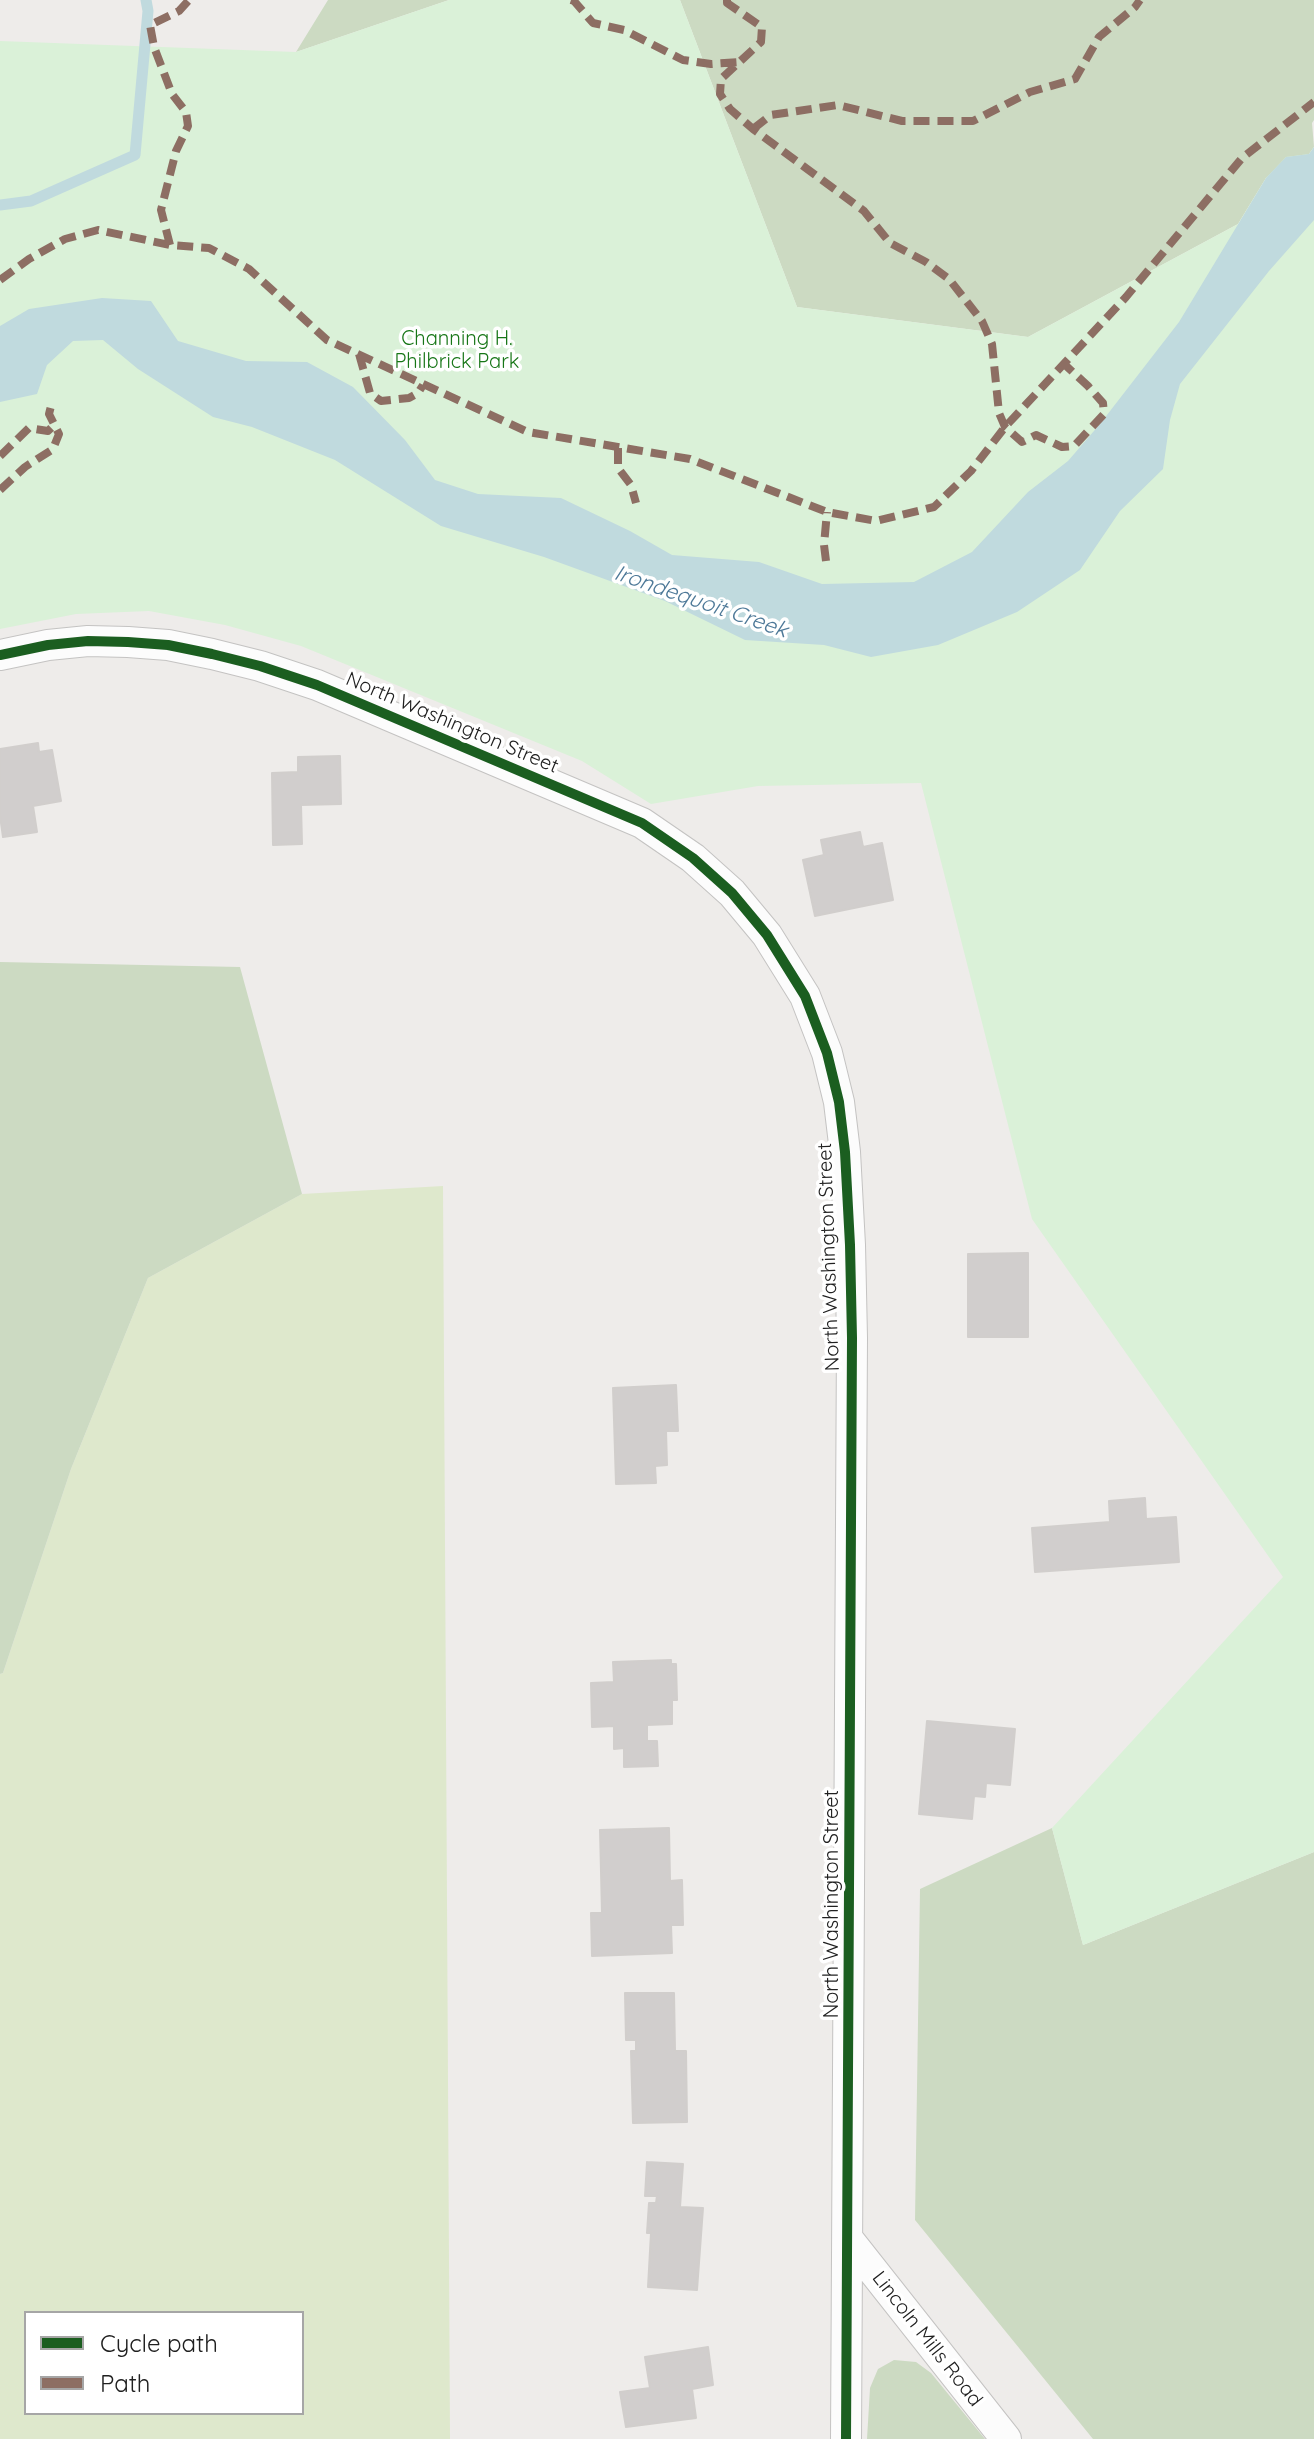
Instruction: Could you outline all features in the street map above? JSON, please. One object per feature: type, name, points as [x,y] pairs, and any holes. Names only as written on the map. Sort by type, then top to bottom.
[{"type":"street","name":"North Washington Street","points":[[0,655],[88,641],[168,645],[260,666],[331,691],[642,823],[693,858],[732,893],[767,935],[805,996],[827,1053],[839,1102],[850,1245],[846,2439]]},
{"type":"street","name":"Lincoln Mills Road","points":[[848,2239],[1006,2439]]},
{"type":"green space","points":[[328,0],[449,0],[296,52]]},
{"type":"green space","name":"Channing H. Philbrick Park","points":[[449,0],[680,0],[797,307],[1028,337],[1238,224],[1266,178],[1286,157],[1309,154],[1314,147],[1314,1852],[1083,1945],[1052,1828],[1283,1577],[1032,1219],[921,783],[758,786],[651,804],[582,761],[301,646],[225,625],[149,611],[76,614],[0,629],[0,41],[296,52]]},
{"type":"green space","points":[[680,0],[1314,0],[1314,147],[1309,154],[1266,178],[1238,224],[1028,337],[797,307]]},
{"type":"green space","points":[[0,962],[240,967],[302,1194],[148,1278],[71,1469],[3,1673],[0,1674]]},
{"type":"green space","points":[[443,1186],[450,2439],[0,2439],[0,1674],[3,1673],[71,1469],[148,1278],[302,1194]]},
{"type":"green space","points":[[1052,1828],[1083,1945],[1314,1852],[1314,2439],[1093,2439],[915,2220],[920,1889]]},
{"type":"green space","points":[[894,2360],[916,2362],[931,2373],[985,2439],[867,2439],[870,2388],[878,2369]]},
{"type":"water","name":"Irondequoit Creek","points":[[1314,147],[1314,220],[1269,271],[1180,384],[1170,420],[1163,469],[1120,511],[1080,570],[1017,612],[938,645],[871,657],[824,645],[745,640],[665,601],[544,557],[441,526],[335,460],[252,427],[213,417],[138,369],[103,340],[73,341],[47,365],[37,394],[0,402],[0,326],[29,309],[102,298],[151,301],[178,341],[246,361],[307,362],[353,387],[405,440],[435,480],[478,494],[561,498],[672,555],[759,562],[822,584],[914,582],[972,552],[1028,492],[1068,461],[1179,322],[1266,178],[1286,157],[1309,154]]},
{"type":"building","points":[[38,743],[39,752],[52,750],[61,801],[33,806],[37,832],[3,837],[0,749]]},
{"type":"building","points":[[340,756],[341,804],[301,805],[302,844],[273,845],[272,773],[298,772],[298,757]]},
{"type":"building","points":[[860,832],[863,847],[882,843],[893,900],[815,916],[803,860],[824,855],[821,840]]},
{"type":"building","points":[[1028,1253],[1028,1337],[968,1337],[968,1254]]},
{"type":"building","points":[[676,1385],[678,1431],[666,1431],[667,1465],[655,1466],[656,1483],[616,1484],[613,1388]]},
{"type":"building","points":[[1145,1498],[1146,1519],[1176,1517],[1179,1562],[1035,1572],[1032,1528],[1110,1522],[1109,1501]]},
{"type":"building","points":[[671,1660],[671,1664],[676,1664],[677,1700],[672,1700],[672,1724],[647,1725],[647,1741],[657,1741],[658,1766],[624,1767],[624,1748],[614,1749],[614,1726],[592,1727],[591,1683],[614,1682],[613,1662]]},
{"type":"building","points":[[927,1721],[1015,1729],[1010,1785],[986,1783],[985,1797],[974,1796],[972,1819],[919,1814]]},
{"type":"building","points":[[669,1828],[670,1881],[682,1880],[683,1925],[671,1925],[672,1953],[592,1956],[591,1913],[602,1913],[600,1830]]},
{"type":"building","points":[[625,1993],[674,1993],[675,2051],[686,2051],[687,2122],[633,2123],[631,2051],[636,2051],[636,2040],[626,2040]]},
{"type":"building","points":[[647,2162],[683,2164],[680,2207],[703,2208],[697,2290],[648,2287],[649,2203],[656,2203],[657,2196],[645,2196]]},
{"type":"building","points":[[708,2347],[713,2385],[692,2389],[696,2418],[626,2427],[620,2392],[650,2388],[645,2357]]},
{"type":"waterway","points":[[0,205],[31,201],[135,155],[148,11],[146,0]]},
{"type":"marked path","points":[[170,245],[161,210],[176,151],[188,126],[186,112],[172,94],[154,47],[150,25],[179,11],[189,0]]},
{"type":"marked path","points":[[571,0],[593,23],[624,30],[683,60],[711,64],[740,62]]},
{"type":"marked path","points":[[727,0],[762,27],[761,42],[721,79],[720,94],[730,109],[864,211],[890,243],[926,262],[949,279],[982,321],[992,344],[999,413],[1005,427],[1022,442],[1036,435],[1062,447],[1074,446],[1104,414],[1103,403],[1063,363]]},
{"type":"marked path","points":[[753,129],[771,115],[838,105],[902,121],[973,121],[1030,92],[1075,79],[1099,37],[1140,0]]},
{"type":"marked path","points":[[0,280],[65,239],[98,230],[170,245],[209,248],[249,269],[327,340],[528,432],[690,459],[827,512],[876,521],[934,507],[971,471],[1005,427],[1126,297],[1242,158],[1314,102]]},
{"type":"marked path","points":[[359,354],[370,393],[381,401],[409,398],[418,393],[423,385]]},
{"type":"marked path","points":[[0,490],[25,467],[53,449],[59,434],[49,414],[52,402]]},
{"type":"marked path","points":[[0,456],[29,428],[48,431],[54,425]]},
{"type":"marked path","points":[[618,448],[618,468],[631,485],[636,503]]},
{"type":"marked path","points":[[826,561],[827,512]]},
{"type":"cycle path","points":[[0,655],[88,641],[168,645],[260,666],[317,685],[642,823],[693,858],[732,893],[767,935],[805,996],[827,1053],[839,1102],[850,1245],[846,2439]]}]
